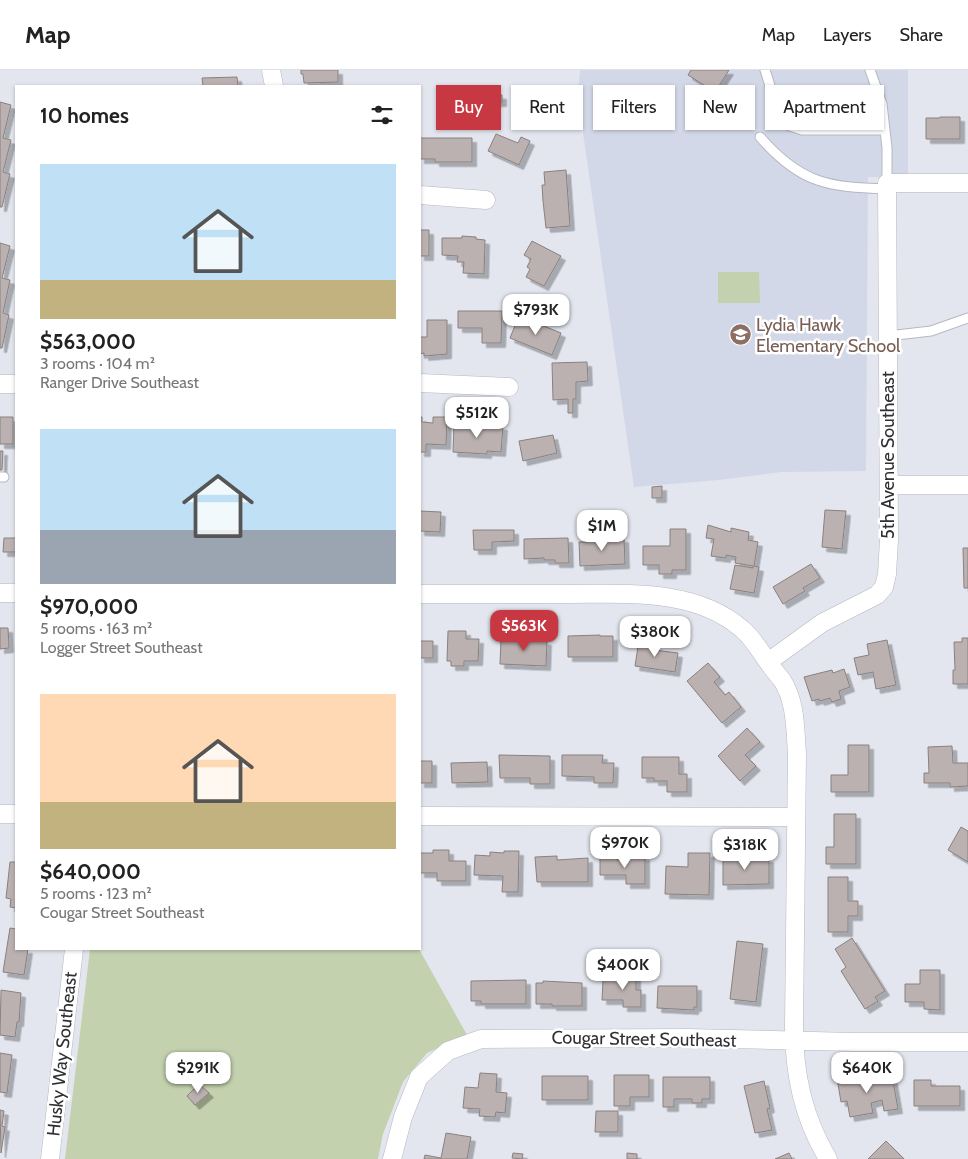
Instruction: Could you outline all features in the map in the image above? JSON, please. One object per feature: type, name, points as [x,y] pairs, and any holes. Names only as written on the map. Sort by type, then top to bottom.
[{"type":"street","points":[[271,70],[274,85]]},
{"type":"street","points":[[887,186],[968,183]]},
{"type":"street","name":"5th Avenue Southeast","points":[[768,662],[822,623],[878,595],[884,587],[887,574],[889,485],[887,186]]},
{"type":"street","points":[[421,196],[486,200]]},
{"type":"street","points":[[421,383],[509,387]]},
{"type":"street","points":[[0,384],[15,384]]},
{"type":"street","points":[[889,485],[968,485]]},
{"type":"street","points":[[0,593],[15,593]]},
{"type":"street","points":[[421,594],[636,594],[678,599],[714,611],[730,620],[744,630],[757,645],[782,681],[791,699],[795,720],[797,753],[794,1041],[796,1070],[810,1126],[828,1159]]},
{"type":"street","points":[[0,814],[15,814]]},
{"type":"street","points":[[421,816],[796,817]]},
{"type":"street","name":"Husky Way Southeast","points":[[50,1159],[74,950]]},
{"type":"street","name":"Cougar Street Southeast","points":[[392,1159],[403,1117],[419,1077],[448,1051],[481,1039],[688,1038],[968,1042]]},
{"type":"lane","points":[[765,70],[780,117],[787,125],[802,130],[885,130]]},
{"type":"lane","points":[[760,137],[789,166],[807,177],[829,185],[851,188],[887,186],[882,104],[870,70]]},
{"type":"lane","points":[[888,336],[931,331],[968,318]]},
{"type":"shaded area","name":"Lydia Hawk Elementary School","points":[[580,70],[908,70],[908,177],[868,177],[866,471],[781,472],[719,480],[634,487],[583,130],[583,85],[579,85]]},
{"type":"green space","points":[[718,272],[759,272],[760,303],[718,303]]},
{"type":"green space","points":[[90,950],[420,950],[467,1035],[427,1053],[403,1082],[383,1134],[378,1159],[65,1159]]},
{"type":"building","points":[[301,70],[338,70],[338,82],[304,83]]},
{"type":"building","points":[[691,70],[729,70],[719,85],[704,85],[688,75]]},
{"type":"building","points":[[237,77],[238,85],[203,85],[202,78]]},
{"type":"building","points":[[0,102],[11,105],[3,138],[11,140],[3,172],[10,174],[2,207],[0,207]]},
{"type":"building","points":[[960,117],[960,139],[926,139],[926,118]]},
{"type":"building","points":[[496,134],[518,143],[521,137],[530,141],[519,165],[488,151]]},
{"type":"building","points":[[421,138],[472,138],[472,162],[435,162],[435,159],[421,159]]},
{"type":"building","points":[[566,170],[570,226],[546,228],[542,185],[545,185],[544,172]]},
{"type":"building","points":[[421,230],[429,230],[429,256],[421,256]]},
{"type":"building","points":[[462,236],[485,240],[484,274],[463,273],[464,262],[457,262],[458,256],[442,255],[442,238],[462,238]]},
{"type":"building","points":[[532,241],[561,256],[544,286],[526,277],[530,269],[527,267],[531,259],[524,255]]},
{"type":"building","points":[[0,243],[10,246],[2,278],[10,280],[3,313],[9,315],[2,348],[0,348]]},
{"type":"building","points":[[458,311],[502,311],[501,343],[482,343],[482,328],[458,328]]},
{"type":"building","points":[[519,316],[561,333],[552,355],[510,338]]},
{"type":"building","points":[[427,320],[447,320],[447,354],[424,356],[424,353],[421,354],[421,337],[427,337]]},
{"type":"building","points":[[587,362],[588,381],[576,382],[576,399],[573,399],[573,413],[568,413],[568,399],[553,400],[552,363]]},
{"type":"building","points":[[0,417],[13,417],[13,444],[0,444]]},
{"type":"building","points":[[421,417],[422,422],[433,423],[433,417],[447,417],[446,445],[426,444],[426,452],[421,452]]},
{"type":"building","points":[[454,425],[503,426],[501,452],[487,451],[487,454],[453,452]]},
{"type":"building","points":[[553,435],[557,453],[523,461],[519,441]]},
{"type":"building","points":[[0,451],[3,451],[2,470],[0,470]]},
{"type":"building","points":[[662,486],[662,498],[652,498],[652,487]]},
{"type":"building","points":[[825,510],[846,511],[842,549],[822,547]]},
{"type":"building","points":[[421,511],[441,512],[440,532],[421,531]]},
{"type":"building","points":[[708,525],[731,532],[731,528],[749,532],[748,540],[758,542],[754,566],[759,567],[754,593],[730,589],[735,565],[753,568],[753,566],[735,563],[736,557],[726,555],[726,558],[711,556],[714,539],[706,538]]},
{"type":"building","points":[[670,529],[686,529],[686,570],[672,570],[672,574],[659,574],[659,565],[643,565],[643,546],[670,546]]},
{"type":"building","points":[[473,530],[514,530],[514,541],[492,542],[492,550],[474,550]]},
{"type":"building","points":[[4,538],[15,538],[15,552],[3,552]]},
{"type":"building","points":[[568,538],[569,563],[555,563],[555,560],[544,560],[544,558],[524,559],[524,539]]},
{"type":"building","points":[[624,538],[625,564],[580,566],[579,542]]},
{"type":"building","points":[[963,548],[968,548],[968,588],[964,588]]},
{"type":"building","points":[[811,564],[820,578],[803,588],[805,591],[783,604],[773,587]]},
{"type":"building","points":[[0,628],[8,628],[9,648],[0,649]]},
{"type":"building","points":[[448,631],[466,631],[466,639],[479,639],[478,661],[464,661],[464,666],[451,666],[451,661],[447,661]]},
{"type":"building","points":[[568,636],[613,636],[613,657],[568,657]]},
{"type":"building","points":[[962,638],[968,638],[968,684],[953,684],[953,670],[955,670],[954,642],[962,642]]},
{"type":"building","points":[[501,639],[547,641],[546,666],[500,664]]},
{"type":"building","points":[[639,640],[655,643],[654,650],[678,653],[675,672],[635,666]]},
{"type":"building","points":[[887,640],[896,685],[876,689],[873,672],[858,675],[854,658],[869,655],[867,644]]},
{"type":"building","points":[[421,641],[433,641],[433,658],[421,658]]},
{"type":"building","points":[[708,663],[720,677],[714,682],[725,695],[729,692],[741,707],[722,723],[687,681]]},
{"type":"building","points":[[844,669],[850,687],[839,691],[841,699],[832,702],[830,698],[812,701],[804,677],[832,670],[833,673]]},
{"type":"building","points":[[747,728],[760,742],[745,755],[756,766],[740,781],[718,756]]},
{"type":"building","points":[[848,745],[869,745],[869,792],[831,792],[831,775],[848,775]]},
{"type":"building","points":[[952,746],[953,763],[968,763],[968,786],[950,787],[950,783],[924,783],[924,773],[929,773],[928,747]]},
{"type":"building","points":[[499,755],[550,756],[550,784],[530,784],[530,778],[500,778]]},
{"type":"building","points":[[562,755],[603,755],[602,763],[614,763],[613,783],[594,783],[594,777],[562,776]]},
{"type":"building","points":[[642,757],[679,757],[679,774],[687,774],[687,792],[667,792],[667,781],[654,781],[654,778],[642,778]]},
{"type":"building","points":[[421,761],[432,761],[432,783],[421,783]]},
{"type":"building","points":[[487,762],[488,782],[452,783],[451,763]]},
{"type":"building","points":[[834,814],[856,814],[856,864],[826,864],[826,847],[834,847]]},
{"type":"building","points":[[961,827],[968,831],[968,862],[948,850]]},
{"type":"building","points":[[433,850],[449,850],[449,861],[466,861],[466,881],[437,881],[437,873],[421,873],[421,853],[433,853]]},
{"type":"building","points":[[504,851],[519,851],[518,892],[502,892],[503,876],[474,875],[475,855],[490,856],[490,852],[504,853]]},
{"type":"building","points":[[688,853],[710,853],[709,895],[665,894],[666,866],[688,867]]},
{"type":"building","points":[[557,856],[557,860],[588,858],[588,882],[537,882],[535,857]]},
{"type":"building","points":[[625,856],[645,856],[645,884],[626,884],[626,875],[600,875],[600,858],[625,860]]},
{"type":"building","points":[[723,856],[740,856],[740,859],[769,858],[769,884],[723,885]]},
{"type":"building","points":[[10,862],[15,862],[15,908],[10,907],[11,899],[6,898]]},
{"type":"building","points":[[828,877],[848,877],[848,901],[858,901],[858,916],[848,916],[848,932],[828,932]]},
{"type":"building","points":[[10,928],[15,929],[15,950],[28,950],[24,975],[3,972]]},
{"type":"building","points":[[852,938],[885,991],[875,997],[878,1001],[865,1009],[841,971],[846,967],[835,949]]},
{"type":"building","points":[[737,941],[763,944],[756,1002],[730,999]]},
{"type":"building","points":[[920,970],[940,970],[940,1010],[924,1009],[924,1002],[905,1002],[905,984],[920,984]]},
{"type":"building","points":[[616,976],[636,976],[636,990],[641,990],[641,1007],[623,1007],[623,1000],[602,1000],[603,980],[616,980]]},
{"type":"building","points":[[526,980],[526,1004],[481,1004],[481,1001],[471,1001],[471,981]]},
{"type":"building","points":[[543,981],[582,983],[582,1006],[536,1004],[536,983],[543,983]]},
{"type":"building","points":[[658,986],[697,986],[697,1007],[694,1007],[694,1010],[657,1008]]},
{"type":"building","points":[[1,990],[21,993],[19,1022],[17,1022],[15,1037],[0,1035]]},
{"type":"building","points":[[0,1053],[12,1055],[7,1093],[0,1092]]},
{"type":"building","points":[[480,1073],[497,1074],[496,1092],[507,1093],[505,1113],[496,1112],[495,1117],[479,1116],[480,1109],[463,1108],[465,1087],[478,1088]]},
{"type":"building","points":[[855,1074],[857,1081],[892,1075],[898,1109],[884,1111],[882,1100],[871,1103],[873,1113],[850,1117],[847,1101],[841,1102],[837,1078]]},
{"type":"building","points":[[614,1075],[649,1075],[649,1097],[630,1097],[630,1106],[614,1106]]},
{"type":"building","points":[[542,1076],[588,1076],[588,1100],[542,1100]]},
{"type":"building","points":[[663,1077],[710,1077],[710,1099],[702,1099],[702,1103],[692,1103],[692,1099],[674,1099],[674,1107],[663,1107]]},
{"type":"building","points":[[914,1080],[931,1080],[931,1086],[960,1086],[960,1106],[914,1106]]},
{"type":"building","points":[[764,1081],[770,1108],[767,1109],[772,1130],[755,1133],[744,1086]]},
{"type":"building","points":[[199,1084],[209,1093],[195,1105],[187,1096]]},
{"type":"building","points":[[0,1110],[4,1111],[2,1126],[5,1127],[1,1153]]},
{"type":"building","points":[[596,1111],[618,1111],[618,1132],[595,1132]]},
{"type":"building","points":[[446,1133],[471,1137],[467,1159],[424,1159],[425,1155],[441,1158]]},
{"type":"building","points":[[886,1141],[904,1159],[868,1159]]},
{"type":"building","points":[[513,1153],[523,1154],[522,1159],[512,1158]]},
{"type":"building","points":[[627,1153],[637,1154],[637,1159],[627,1159]]},
{"type":"building","points":[[789,1153],[792,1159],[775,1159]]},
{"type":"place","name":"Lydia Hawk Elementary School","points":[[740,335]]}]
